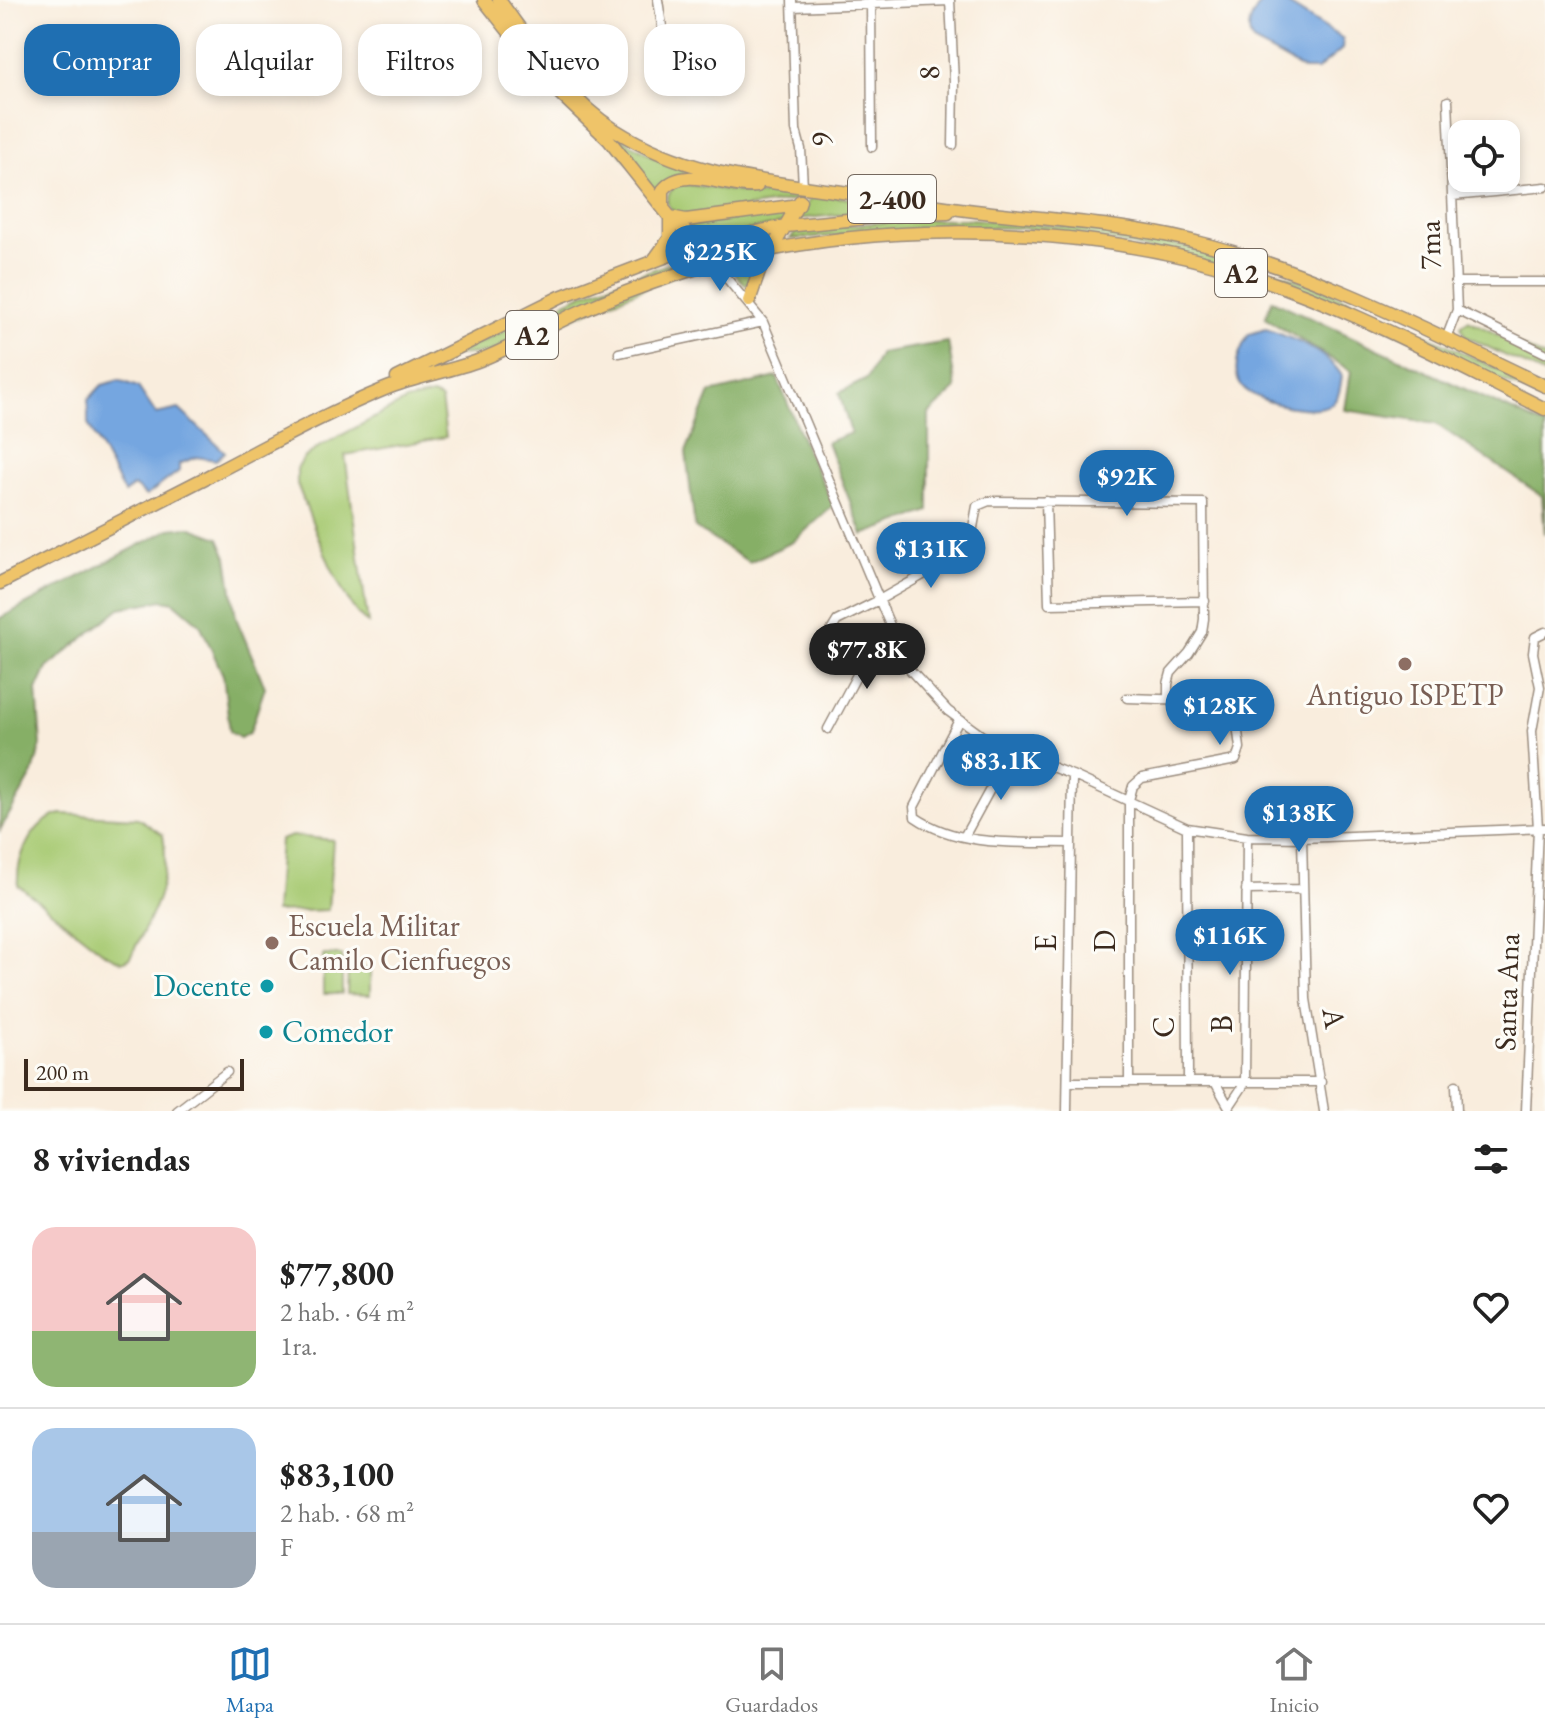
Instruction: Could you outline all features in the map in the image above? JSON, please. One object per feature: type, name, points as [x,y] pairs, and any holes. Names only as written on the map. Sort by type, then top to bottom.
[{"type":"highway","points":[[484,0],[552,86],[609,140],[666,213],[714,263]]},
{"type":"highway","name":"2-400","points":[[499,0],[562,83],[590,111],[614,129],[666,158],[736,177],[982,212]]},
{"type":"highway","points":[[652,262],[669,243],[671,233],[661,197],[665,187],[682,178],[747,187],[771,182]]},
{"type":"highway","points":[[749,301],[754,280],[799,205],[803,186]]},
{"type":"highway","points":[[666,213],[686,220],[799,205]]},
{"type":"highway","name":"A2","points":[[0,583],[560,297],[699,244],[786,226],[909,214],[982,212],[1091,223],[1185,239],[1325,284],[1545,386]]},
{"type":"highway","name":"A2","points":[[349,405],[406,381],[482,359],[609,299],[714,263],[809,244],[912,234],[977,232],[1046,236],[1136,249],[1224,268],[1267,281],[1369,323],[1545,409]]},
{"type":"highway","points":[[699,244],[726,256],[745,256]]},
{"type":"highway","points":[[443,371],[444,354]]},
{"type":"street","points":[[658,0],[662,24]]},
{"type":"street","points":[[792,4],[950,0]]},
{"type":"street","name":"8","points":[[950,0],[953,145]]},
{"type":"street","points":[[871,2],[872,147]]},
{"type":"street","name":"6","points":[[792,4],[796,130],[801,149],[803,186]]},
{"type":"street","name":"7ma","points":[[1446,339],[1457,310],[1448,101]]},
{"type":"street","points":[[1453,196],[1545,187]]},
{"type":"street","points":[[714,263],[749,301],[763,322],[911,671],[959,720],[1011,751],[1072,775],[1187,828],[1247,837],[1302,838],[1541,828]]},
{"type":"street","points":[[1455,282],[1545,282]]},
{"type":"street","points":[[1457,310],[1545,353]]},
{"type":"street","points":[[619,353],[763,322]]},
{"type":"street","points":[[826,639],[837,621],[969,549],[977,506],[989,501],[1203,503],[1205,601],[1202,632],[1171,673],[1168,699]]},
{"type":"street","points":[[1046,501],[1049,604],[1205,601]]},
{"type":"street","name":"Santa Ana","points":[[1526,1111],[1541,828],[1532,731],[1540,687],[1533,653],[1535,637],[1545,632]]},
{"type":"street","points":[[828,729],[866,658],[897,644]]},
{"type":"street","points":[[1127,698],[1222,701],[1235,708],[1240,748],[1236,760],[1142,778],[1133,786],[1129,800]]},
{"type":"street","points":[[959,720],[914,807],[918,819],[964,837],[988,841],[1071,843]]},
{"type":"street","points":[[964,837],[1011,751]]},
{"type":"street","name":"E","points":[[1067,1111],[1072,775]]},
{"type":"street","name":"D","points":[[1129,800],[1129,1081]]},
{"type":"street","name":"C","points":[[1187,828],[1188,1082]]},
{"type":"street","name":"B","points":[[1245,1083],[1247,837]]},
{"type":"street","name":"A","points":[[1302,838],[1306,999],[1324,1111]]},
{"type":"street","points":[[1246,890],[1302,889]]},
{"type":"street","points":[[177,1111],[227,1072]]},
{"type":"street","points":[[1069,1082],[1321,1082]]},
{"type":"street","points":[[1215,1082],[1229,1109]]},
{"type":"street","points":[[1229,1109],[1245,1083]]},
{"type":"street","points":[[1456,1085],[1457,1111]]},
{"type":"green space","points":[[571,96],[576,96],[613,133],[661,161],[699,175],[674,177],[656,194]]},
{"type":"green space","points":[[678,183],[761,195],[773,187],[793,190],[799,196],[797,200],[691,216],[676,212],[668,205],[668,195]]},
{"type":"green space","points":[[814,193],[877,203],[878,207],[874,211],[798,219]]},
{"type":"green space","points":[[789,211],[785,223],[706,241],[687,226]]},
{"type":"green space","points":[[969,219],[1108,233],[1177,245],[1245,262],[1322,289],[1397,321],[1545,392],[1545,400],[1307,291],[1088,235],[1021,228],[970,227],[790,239],[798,230],[909,220]]},
{"type":"green space","points":[[771,235],[768,245],[749,250],[729,252],[717,248]]},
{"type":"green space","points":[[696,255],[705,263],[487,353],[452,355],[587,292]]},
{"type":"green space","points":[[763,257],[746,285],[728,266]]},
{"type":"green space","points":[[1272,300],[1545,426],[1545,534],[1542,496],[1436,424],[1345,410],[1351,371],[1265,318]]},
{"type":"green space","points":[[1468,320],[1545,358],[1545,375],[1465,336],[1461,326]]},
{"type":"green space","points":[[948,342],[956,389],[929,414],[929,511],[863,535],[827,442],[851,433],[839,393],[867,379],[880,353]]},
{"type":"green space","points":[[777,377],[806,449],[834,505],[793,542],[749,562],[695,528],[686,452],[710,393]]},
{"type":"green space","points":[[432,395],[441,399],[446,437],[345,455],[368,623],[348,599],[328,560],[297,484],[297,469],[304,458],[319,447],[406,401]]},
{"type":"green space","points":[[189,527],[219,538],[227,557],[236,618],[265,687],[250,732],[240,738],[230,732],[223,675],[200,624],[174,602],[163,600],[120,608],[47,668],[37,690],[41,745],[33,773],[0,830],[0,618],[170,529]]},
{"type":"green space","points":[[61,814],[138,818],[163,835],[165,869],[158,899],[130,958],[122,962],[104,953],[18,885],[23,852],[34,832]]},
{"type":"green space","points":[[292,836],[333,840],[328,910],[275,912],[280,840]]},
{"type":"green space","points":[[323,955],[342,955],[342,994],[323,994]]},
{"type":"green space","points":[[348,968],[370,969],[370,995],[347,994]]},
{"type":"water","points":[[1263,0],[1281,0],[1343,39],[1342,49],[1317,70],[1304,70],[1253,42],[1249,26]]},
{"type":"water","points":[[1266,329],[1308,347],[1336,367],[1342,376],[1334,402],[1322,407],[1296,408],[1267,401],[1245,389],[1237,376],[1240,351],[1249,334]]},
{"type":"water","points":[[119,380],[138,387],[156,414],[179,409],[225,452],[216,460],[196,457],[179,464],[179,471],[146,496],[134,486],[124,493],[88,424],[88,400],[102,385]]},
{"type":"place","name":"Antiguo ISPETP","points":[[1405,664]]},
{"type":"place","name":"Escuela Militar Camilo Cienfuegos","points":[[272,943]]},
{"type":"place","name":"Docente","points":[[267,986]]},
{"type":"place","name":"Comedor","points":[[266,1032]]}]
